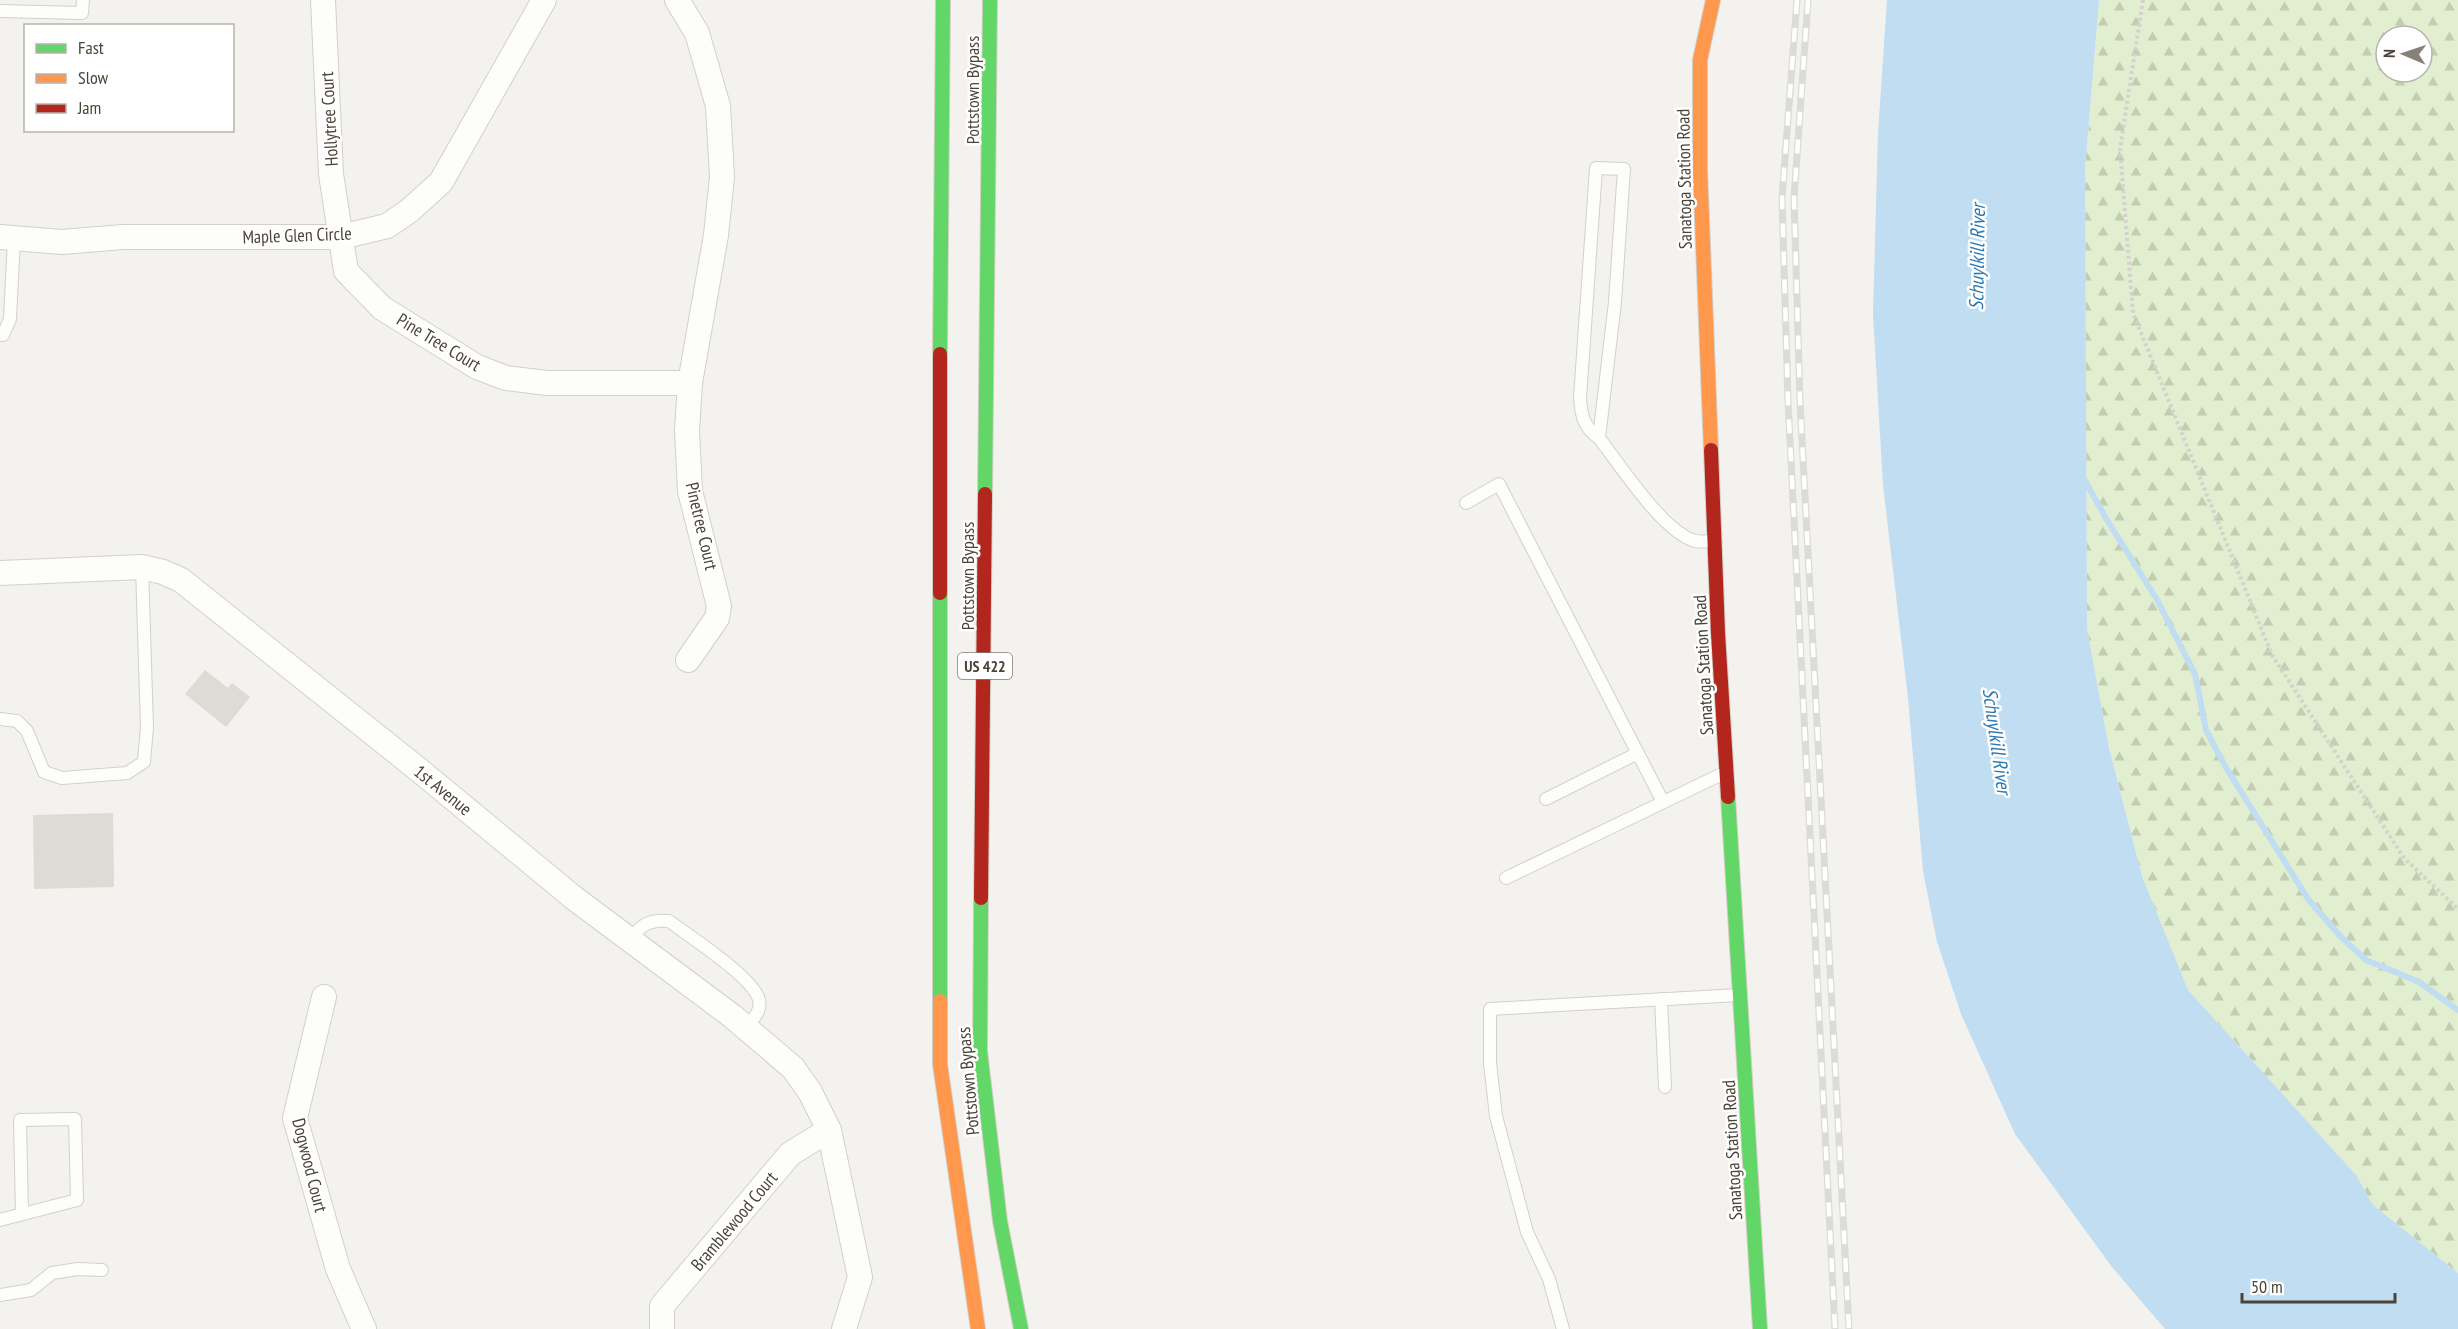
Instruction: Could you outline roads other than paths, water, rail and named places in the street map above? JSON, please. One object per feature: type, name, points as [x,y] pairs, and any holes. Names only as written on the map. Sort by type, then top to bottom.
[{"type":"main road","name":"Pottstown Bypass","points":[[943,0],[940,191],[940,1064],[978,1329]]},
{"type":"main road","name":"Pottstown Bypass","points":[[990,0],[980,1051],[1000,1221],[1021,1329]]},
{"type":"main road","name":"Sanatoga Station Road","points":[[1713,0],[1700,60],[1700,168],[1715,541],[1760,1329]]},
{"type":"street","name":"Hollytree Court","points":[[323,0],[331,174],[341,237]]},
{"type":"street","name":"Maple Glen Circle","points":[[7,237],[62,242],[123,237],[341,237],[387,226],[409,211],[441,182],[544,0]]},
{"type":"street","points":[[677,0],[697,33],[718,106],[722,177],[716,235],[690,383]]},
{"type":"street","name":"Pine Tree Court","points":[[341,237],[346,272],[382,308],[477,367],[506,378],[547,383],[690,383]]},
{"type":"street","name":"Pinetree Court","points":[[688,660],[717,618],[719,606],[690,491],[687,431],[690,383]]},
{"type":"street","name":"1st Avenue","points":[[0,573],[142,567],[163,572],[181,580],[203,595],[574,898],[746,1028],[793,1068],[810,1092],[829,1130],[860,1277],[844,1329]]},
{"type":"street","name":"Dogwood Court","points":[[324,997],[295,1118],[338,1269],[364,1329]]},
{"type":"street","name":"Bramblewood Court","points":[[662,1329],[662,1306],[790,1154],[829,1130]]},
{"type":"lane","points":[[0,11],[82,13],[83,0]]},
{"type":"lane","points":[[1599,438],[1615,302],[1624,169],[1596,168],[1580,398],[1585,424],[1599,438],[1656,511],[1680,533],[1696,541],[1715,541]]},
{"type":"lane","points":[[2,335],[9,319],[7,237]]},
{"type":"lane","points":[[1466,503],[1499,484],[1663,802]]},
{"type":"lane","points":[[0,719],[17,721],[27,731],[44,772],[62,778],[127,773],[144,762],[147,727],[142,567]]},
{"type":"lane","points":[[1546,800],[1638,753]]},
{"type":"lane","points":[[1506,878],[1727,772]]},
{"type":"lane","points":[[630,940],[641,925],[656,919],[669,921],[751,984],[760,1001],[758,1013],[746,1028]]},
{"type":"lane","points":[[1563,1329],[1549,1280],[1527,1232],[1496,1116],[1490,1063],[1490,1009],[1740,995]]},
{"type":"lane","points":[[1661,999],[1665,1087]]},
{"type":"lane","points":[[0,1220],[77,1200],[75,1119],[20,1120],[22,1214]]},
{"type":"lane","points":[[0,1295],[31,1290],[52,1273],[78,1269],[102,1270]]},
{"type":"water","name":"Schuylkill River","points":[[1887,0],[2099,0],[2085,169],[2087,629],[2109,748],[2142,876],[2188,990],[2356,1175],[2373,1205],[2458,1273],[2458,1329],[2165,1329],[2112,1267],[2015,1134],[1961,1014],[1937,942],[1923,871],[1908,698],[1883,485],[1873,315],[1878,133]]},
{"type":"waterway","points":[[2083,477],[2156,598],[2195,674],[2206,730],[2225,766],[2308,899],[2341,937],[2366,960],[2419,982],[2458,1010]]},
{"type":"railway","points":[[1797,0],[1782,198],[1788,401],[1835,1329]]},
{"type":"railway","points":[[1808,0],[1794,198],[1800,401],[1849,1329]]}]
